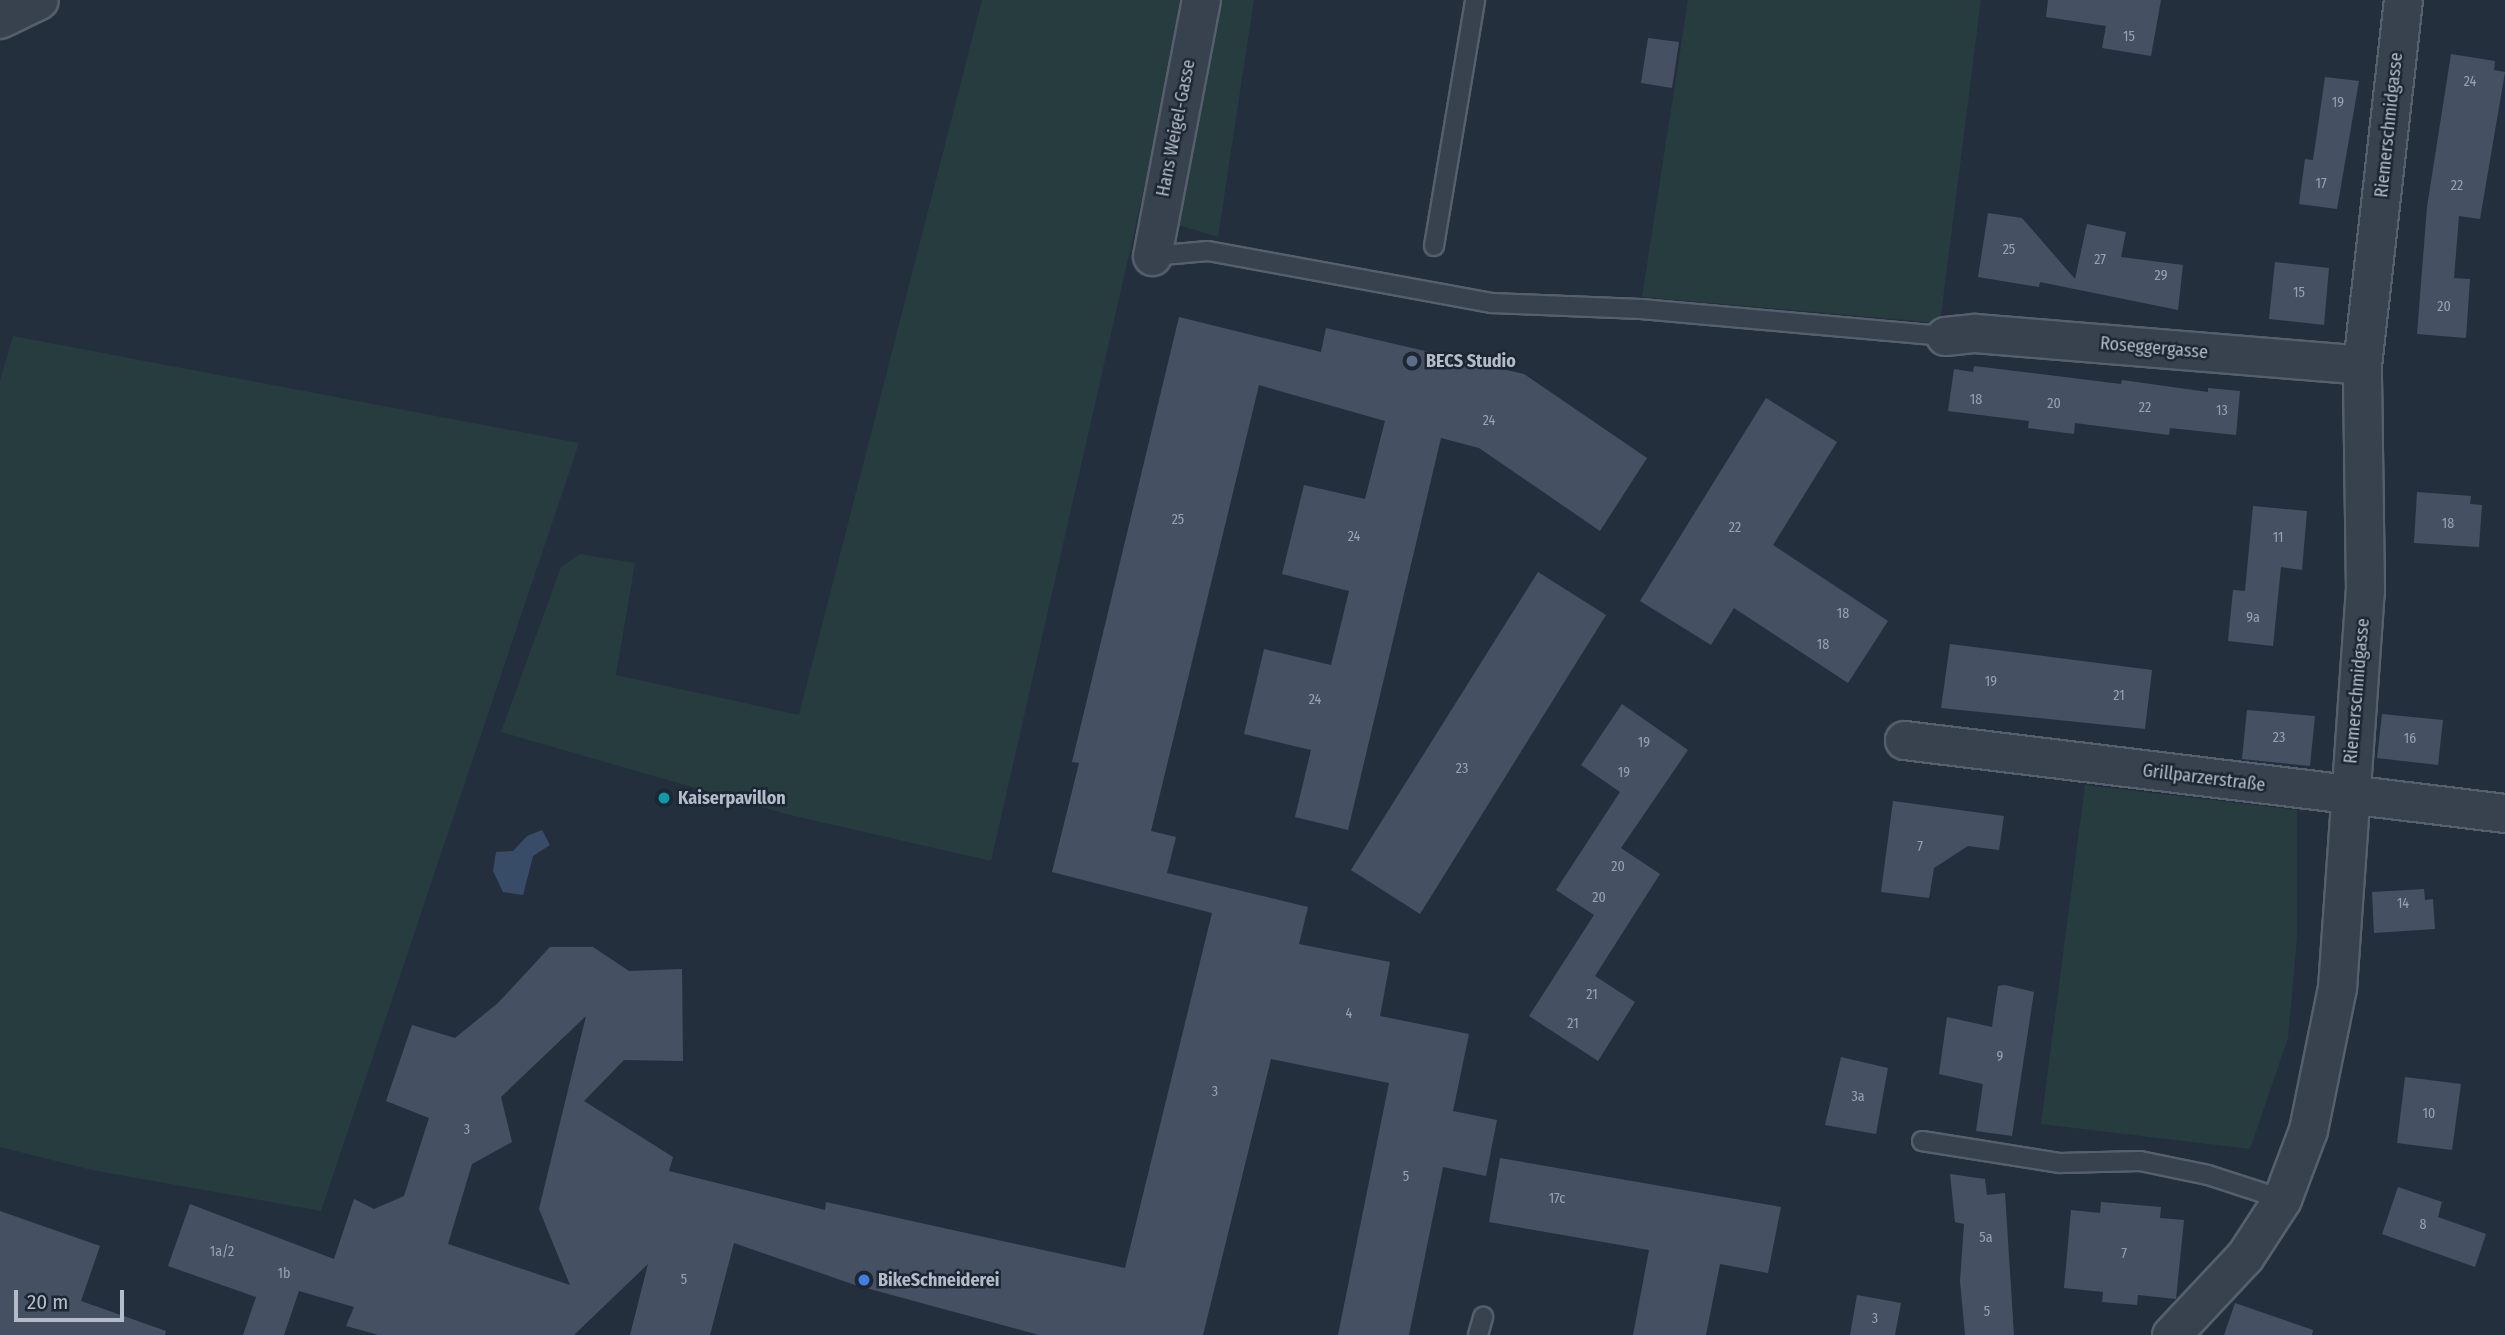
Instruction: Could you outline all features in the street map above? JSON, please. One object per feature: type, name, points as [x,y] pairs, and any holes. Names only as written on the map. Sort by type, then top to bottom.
[{"type":"street","points":[[0,19],[39,0]]},
{"type":"street","name":"Hans Weigel-Gasse","points":[[1152,256],[1201,0]]},
{"type":"street","name":"Riemerschmidgasse","points":[[2171,1335],[2245,1256],[2282,1199],[2308,1130],[2337,989],[2348,796],[2365,591],[2362,365],[2403,0]]},
{"type":"street","name":"Roseggergasse","points":[[1945,336],[1975,332],[2362,365]]},
{"type":"street","name":"Grillparzerstraße","points":[[1904,740],[2505,813]]},
{"type":"lane","points":[[1434,246],[1475,0]]},
{"type":"lane","points":[[1152,256],[1208,251],[1492,303],[1641,309],[1945,336]]},
{"type":"lane","points":[[1922,1141],[2060,1163],[2140,1161],[2208,1175],[2282,1199]]},
{"type":"lane","points":[[1478,1335],[1483,1317]]},
{"type":"green space","points":[[982,0],[1187,0],[991,861],[786,814],[501,732],[561,567],[580,554],[635,563],[616,675],[799,715]]},
{"type":"green space","points":[[1221,0],[1254,0],[1218,237],[1168,222]]},
{"type":"green space","points":[[1688,0],[1981,0],[1940,323],[1642,297]]},
{"type":"green space","points":[[13,336],[579,443],[321,1211],[92,1170],[0,1147],[0,380]]},
{"type":"green space","points":[[2085,785],[2297,810],[2297,937],[2288,1038],[2250,1149],[2041,1124]]},
{"type":"water","points":[[542,830],[550,845],[533,856],[523,895],[503,892],[493,871],[496,852],[513,851],[527,836]]},
{"type":"building","points":[[2048,0],[2161,0],[2151,56],[2102,48],[2106,26],[2046,17]]},
{"type":"building","points":[[1648,38],[1679,42],[1672,88],[1641,83]]},
{"type":"building","points":[[2451,54],[2495,61],[2494,70],[2505,72],[2480,219],[2459,216],[2454,278],[2470,279],[2466,338],[2417,334],[2427,207]]},
{"type":"building","points":[[2325,77],[2359,81],[2337,209],[2299,204],[2305,159],[2313,160]]},
{"type":"building","points":[[1988,213],[2022,218],[2075,279],[2087,224],[2126,232],[2121,257],[2183,265],[2178,310],[2040,282],[2039,287],[1978,277]]},
{"type":"building","points":[[2275,262],[2329,268],[2324,325],[2269,319]]},
{"type":"building","points":[[1179,317],[1321,352],[1326,328],[1524,374],[1647,458],[1600,531],[1479,448],[1441,438],[1348,830],[1295,817],[1311,750],[1244,734],[1264,649],[1331,665],[1349,591],[1282,574],[1304,485],[1365,499],[1385,421],[1259,385],[1151,831],[1176,837],[1167,873],[1308,907],[1299,944],[1390,962],[1380,1016],[1469,1034],[1453,1111],[1497,1120],[1486,1176],[1443,1167],[1409,1335],[1338,1335],[1389,1083],[1271,1059],[1203,1335],[1039,1335],[855,1285],[734,1243],[710,1335],[630,1335],[648,1264],[574,1335],[379,1335],[346,1326],[354,1307],[299,1291],[284,1335],[243,1335],[256,1297],[168,1266],[190,1204],[334,1259],[354,1199],[374,1209],[404,1196],[429,1118],[386,1101],[412,1025],[455,1038],[498,1003],[550,947],[593,947],[629,971],[682,969],[683,1061],[624,1060],[584,1101],[673,1157],[669,1171],[825,1210],[826,1202],[1125,1268],[1212,913],[1052,872],[1079,763],[1072,762]],"holes":[[[586,1016],[539,1209],[570,1285],[448,1244],[472,1164],[512,1142],[501,1097]]]},
{"type":"building","points":[[1974,366],[2121,384],[2122,380],[2208,392],[2208,388],[2240,391],[2236,435],[2170,428],[2169,435],[2075,423],[2074,434],[2028,428],[2029,421],[1948,411],[1954,369],[1973,372]]},
{"type":"building","points":[[1766,398],[1837,442],[1773,545],[1888,621],[1848,683],[1734,608],[1711,645],[1640,601]]},
{"type":"building","points":[[2417,492],[2471,496],[2470,504],[2482,505],[2479,547],[2414,543]]},
{"type":"building","points":[[2253,506],[2307,511],[2302,570],[2281,567],[2273,646],[2228,641],[2233,590],[2245,591]]},
{"type":"building","points":[[1538,572],[1606,615],[1420,914],[1351,870]]},
{"type":"building","points":[[1950,644],[2152,670],[2145,729],[1941,708]]},
{"type":"building","points":[[1622,704],[1688,750],[1621,848],[1660,874],[1595,976],[1635,1002],[1598,1061],[1529,1016],[1594,915],[1556,890],[1620,792],[1581,765]]},
{"type":"building","points":[[2247,710],[2315,716],[2310,766],[2242,759]]},
{"type":"building","points":[[2382,714],[2443,720],[2438,765],[2377,758]]},
{"type":"building","points":[[1893,801],[2004,816],[1999,850],[1968,846],[1934,868],[1929,898],[1881,892]]},
{"type":"building","points":[[2424,889],[2425,900],[2433,899],[2435,929],[2374,933],[2372,892]]},
{"type":"building","points":[[2005,985],[2034,992],[2012,1136],[1976,1131],[1983,1084],[1939,1074],[1947,1017],[1992,1027],[1998,986]]},
{"type":"building","points":[[1841,1057],[1888,1068],[1876,1134],[1825,1125]]},
{"type":"building","points":[[2405,1077],[2461,1084],[2452,1150],[2397,1143]]},
{"type":"building","points":[[1500,1158],[1781,1207],[1768,1273],[1720,1264],[1706,1335],[1633,1335],[1649,1250],[1489,1222]]},
{"type":"building","points":[[1950,1174],[1985,1179],[1987,1195],[2005,1193],[2014,1335],[1965,1335],[1960,1281],[1964,1224],[1955,1222]]},
{"type":"building","points":[[2398,1187],[2442,1202],[2438,1217],[2486,1234],[2475,1267],[2382,1234]]},
{"type":"building","points":[[2101,1202],[2161,1207],[2160,1218],[2184,1220],[2176,1299],[2138,1295],[2137,1305],[2102,1302],[2103,1292],[2064,1288],[2071,1210],[2100,1213]]},
{"type":"building","points":[[0,1211],[100,1246],[81,1301],[166,1331],[165,1335],[0,1335]]},
{"type":"building","points":[[1857,1295],[1901,1303],[1895,1335],[1850,1335]]},
{"type":"building","points":[[2235,1303],[2313,1330],[2312,1335],[2224,1335]]},
{"type":"place","name":"BECS Studio","points":[[1412,361]]},
{"type":"place","name":"Kaiserpavillon","points":[[664,798]]},
{"type":"place","name":"BikeSchneiderei","points":[[864,1280]]}]
